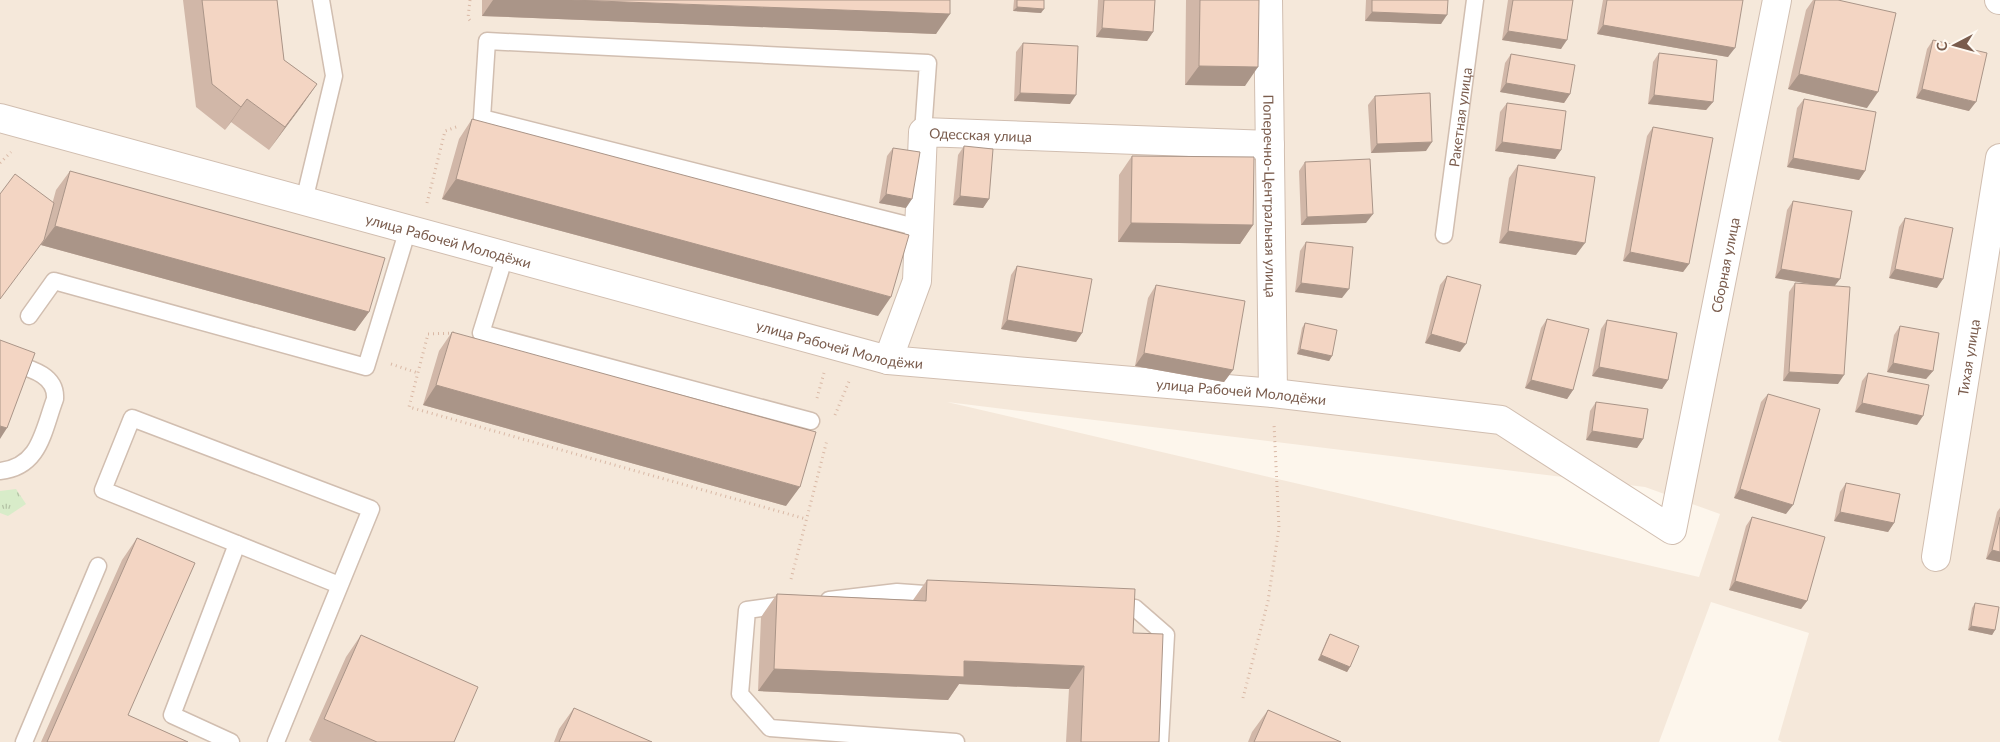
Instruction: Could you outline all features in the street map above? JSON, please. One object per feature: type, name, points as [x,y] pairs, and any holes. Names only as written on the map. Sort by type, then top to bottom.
[{"type":"street","name":"Поперечно-Центральная улица","points":[[1268,0],[1273,393]]},
{"type":"street","name":"Сборная улица","points":[[1672,530],[1777,0]]},
{"type":"street","name":"улица Рабочей Молодёжи","points":[[0,118],[888,360],[1273,393],[1501,420],[1672,530]]},
{"type":"street","name":"Одесская улица","points":[[888,360],[917,281],[924,132],[1270,145]]},
{"type":"street","name":"Тихая улица","points":[[1936,557],[2000,158]]},
{"type":"lane","points":[[304,201],[334,76],[321,0]]},
{"type":"lane","name":"Ракетная улица","points":[[1444,235],[1475,0]]},
{"type":"lane","points":[[919,228],[482,118],[487,41],[928,63],[924,132]]},
{"type":"lane","points":[[29,316],[54,281],[366,367],[413,231]]},
{"type":"lane","points":[[504,256],[481,333],[811,421]]},
{"type":"lane","points":[[0,359],[45,375],[51,382],[55,399],[35,453],[18,467],[0,471]]},
{"type":"lane","points":[[276,742],[340,586],[371,509],[132,418],[103,490],[340,586]]},
{"type":"lane","points":[[231,742],[172,715],[237,544]]},
{"type":"lane","points":[[24,742],[98,566]]},
{"type":"lane","points":[[956,742],[770,728],[740,694],[747,610],[897,592],[957,596]]},
{"type":"lane","points":[[1095,605],[1135,608],[1166,635],[1160,742]]},
{"type":"path","points":[[413,231],[445,131],[482,118]]},
{"type":"path","points":[[481,333],[428,334],[409,407],[806,519]]},
{"type":"path","points":[[811,421],[826,365]]},
{"type":"path","points":[[834,419],[850,377]]},
{"type":"path","points":[[1243,698],[1268,601],[1279,528],[1273,393]]},
{"type":"path","points":[[785,605],[828,436]]},
{"type":"shaded area","points":[[0,0],[2000,0],[2000,742],[1782,742],[1778,740],[1809,633],[1711,602],[1659,742],[0,742]],"holes":[[[947,402],[1645,487],[1720,514],[1699,577]]]},
{"type":"green space","points":[[16,489],[26,504],[8,516],[0,513],[0,491]]},
{"type":"building","points":[[202,0],[277,0],[284,60],[317,84],[285,127],[247,99],[241,107],[212,84]]},
{"type":"building","points":[[571,0],[950,0],[950,14]]},
{"type":"building","points":[[1017,0],[1044,0],[1044,9],[1017,7]]},
{"type":"building","points":[[1104,0],[1155,0],[1153,32],[1102,28]]},
{"type":"building","points":[[1200,0],[1259,0],[1258,67],[1199,66]]},
{"type":"building","points":[[1372,0],[1448,0],[1447,15],[1372,12]]},
{"type":"building","points":[[1513,0],[1573,0],[1567,40],[1508,31]]},
{"type":"building","points":[[1607,0],[1743,0],[1735,48],[1603,25]]},
{"type":"building","points":[[1815,0],[1838,0],[1896,13],[1878,92],[1799,74]]},
{"type":"building","points":[[1933,40],[1987,53],[1976,102],[1922,89]]},
{"type":"building","points":[[1023,43],[1078,46],[1076,95],[1020,93]]},
{"type":"building","points":[[1659,53],[1717,60],[1713,102],[1654,95]]},
{"type":"building","points":[[1511,54],[1575,65],[1570,94],[1506,83]]},
{"type":"building","points":[[1430,93],[1432,142],[1377,144],[1375,96]]},
{"type":"building","points":[[1804,99],[1876,112],[1865,171],[1793,158]]},
{"type":"building","points":[[1507,103],[1566,111],[1561,150],[1502,142]]},
{"type":"building","points":[[472,119],[909,235],[891,297],[456,179]]},
{"type":"building","points":[[1653,127],[1713,138],[1689,264],[1630,252]]},
{"type":"building","points":[[964,146],[993,149],[989,199],[960,196]]},
{"type":"building","points":[[893,148],[920,152],[912,199],[886,194]]},
{"type":"building","points":[[1132,156],[1254,157],[1253,225],[1131,223]]},
{"type":"building","points":[[1370,159],[1373,214],[1307,217],[1305,162]]},
{"type":"building","points":[[1518,165],[1595,177],[1585,243],[1508,231]]},
{"type":"building","points":[[70,171],[385,258],[369,312],[55,226]]},
{"type":"building","points":[[15,174],[54,203],[44,240],[0,299],[0,194]]},
{"type":"building","points":[[1793,201],[1852,211],[1840,279],[1781,269]]},
{"type":"building","points":[[1905,218],[1953,228],[1943,279],[1895,269]]},
{"type":"building","points":[[1306,242],[1353,247],[1349,289],[1301,283]]},
{"type":"building","points":[[1017,266],[1092,279],[1082,333],[1007,320]]},
{"type":"building","points":[[1447,276],[1481,285],[1466,344],[1431,334]]},
{"type":"building","points":[[1795,283],[1850,287],[1844,375],[1789,372]]},
{"type":"building","points":[[1156,285],[1245,301],[1233,370],[1144,353]]},
{"type":"building","points":[[1547,319],[1589,329],[1573,390],[1531,380]]},
{"type":"building","points":[[1607,320],[1677,333],[1668,380],[1599,367]]},
{"type":"building","points":[[1305,323],[1337,330],[1332,356],[1300,349]]},
{"type":"building","points":[[1900,326],[1939,333],[1933,371],[1893,363]]},
{"type":"building","points":[[452,332],[816,432],[800,487],[436,385]]},
{"type":"building","points":[[0,340],[35,353],[7,428],[0,426]]},
{"type":"building","points":[[1868,373],[1929,385],[1923,416],[1862,403]]},
{"type":"building","points":[[1768,394],[1820,409],[1793,505],[1740,489]]},
{"type":"building","points":[[1596,402],[1648,409],[1643,439],[1592,431]]},
{"type":"building","points":[[1846,483],[1900,494],[1894,523],[1840,512]]},
{"type":"building","points":[[1752,517],[1825,537],[1807,601],[1735,581]]},
{"type":"building","points":[[2000,517],[2000,552],[1992,550]]},
{"type":"building","points":[[137,538],[195,563],[128,715],[188,742],[47,742]]},
{"type":"building","points":[[927,580],[1135,589],[1133,633],[1163,634],[1159,742],[1081,742],[1084,666],[964,661],[964,677],[774,669],[777,594],[926,601]]},
{"type":"building","points":[[1975,603],[1999,607],[1995,630],[1971,626]]},
{"type":"building","points":[[1330,634],[1359,646],[1350,667],[1321,655]]},
{"type":"building","points":[[361,635],[478,687],[454,742],[377,742],[324,719]]},
{"type":"building","points":[[574,708],[652,742],[559,742]]},
{"type":"building","points":[[1268,710],[1341,742],[1254,742]]}]
